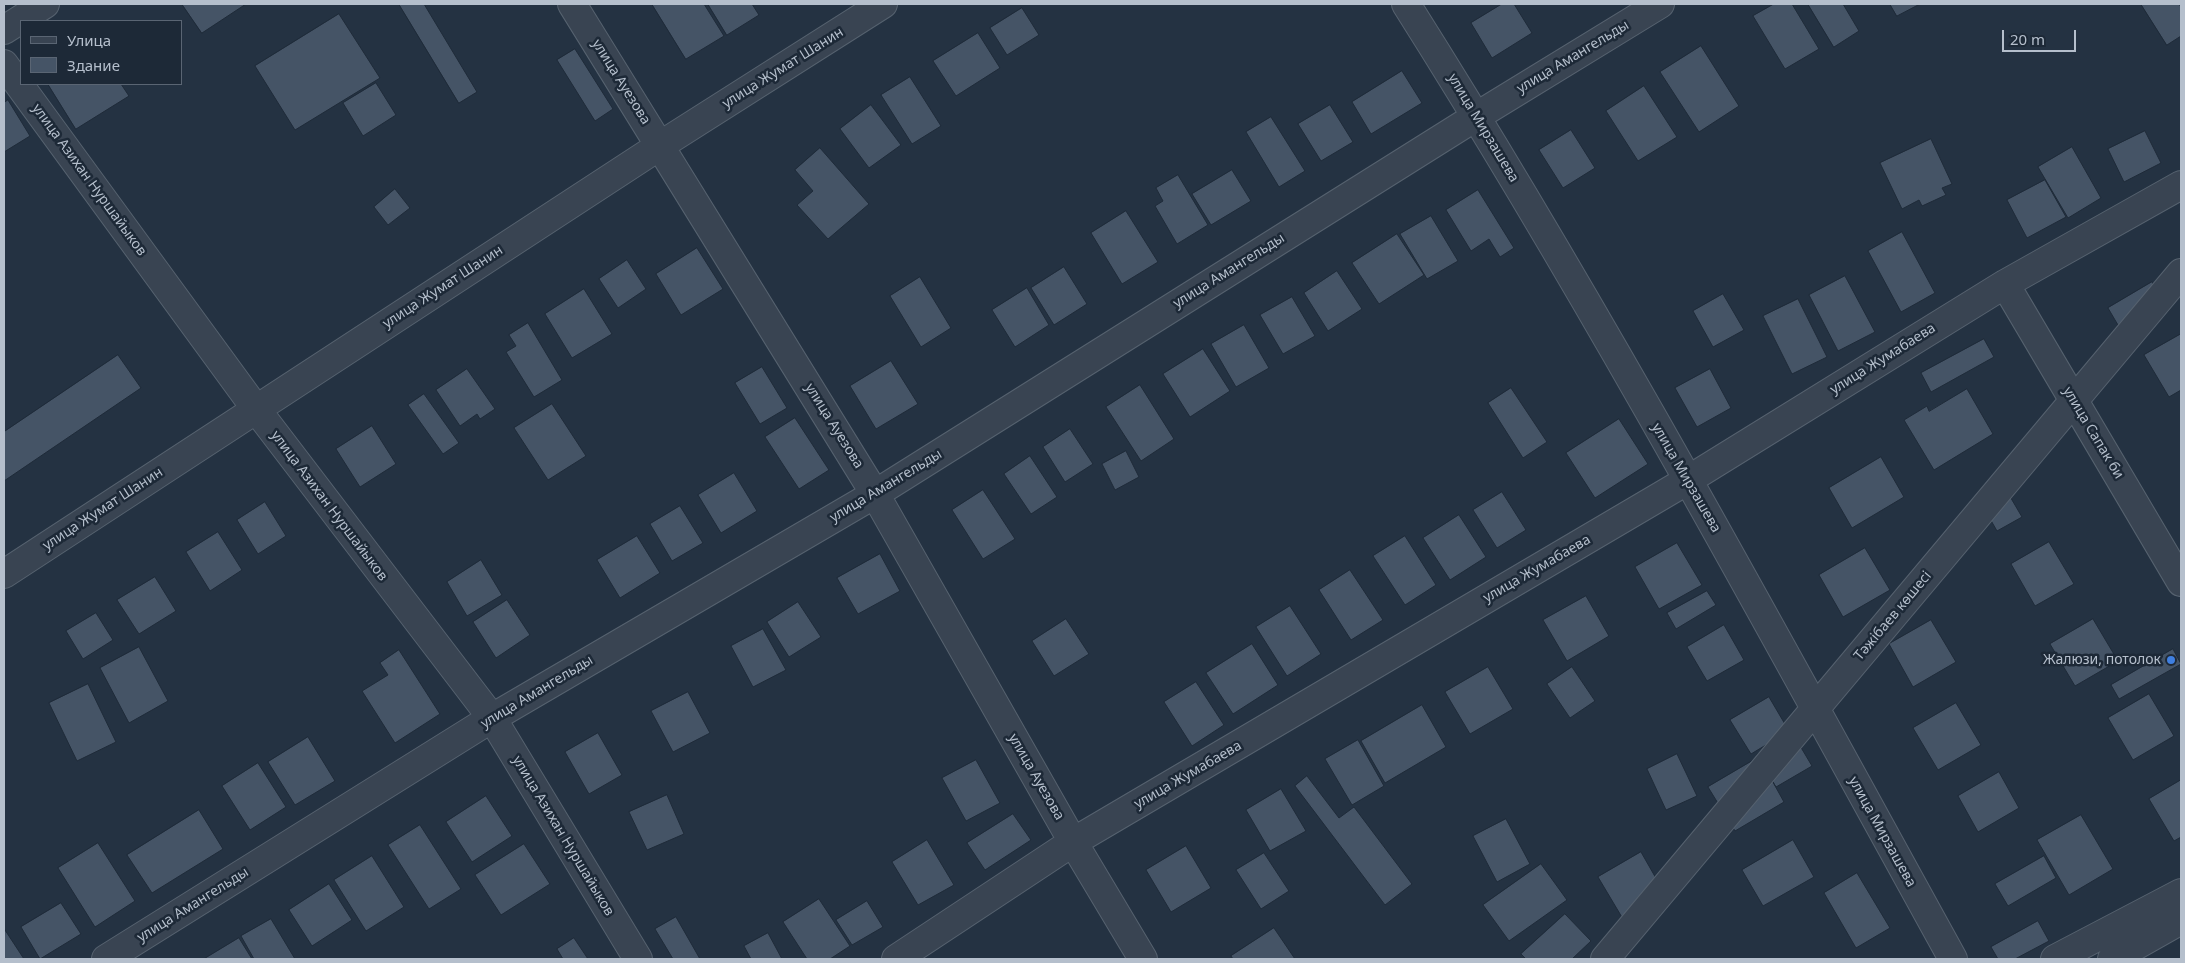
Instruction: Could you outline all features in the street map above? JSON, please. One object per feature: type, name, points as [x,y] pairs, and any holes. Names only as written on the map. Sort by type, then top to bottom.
[{"type":"street","points":[[4,30],[45,4]]},
{"type":"street","name":"улица Ауезова","points":[[572,4],[875,494],[1073,842],[1143,959]]},
{"type":"street","name":"улица Жумат Шанин","points":[[4,574],[660,145],[883,4]]},
{"type":"street","name":"улица Мирзашева","points":[[1406,4],[1477,116],[1688,480],[1953,959]]},
{"type":"street","name":"улица Амангельды","points":[[106,959],[492,718],[875,494],[1477,116],[1660,4]]},
{"type":"street","name":"улица Азихан Нуршайыков","points":[[4,64],[256,409],[492,718],[638,959]]},
{"type":"street","name":"улица Жумабаева","points":[[896,959],[1073,842],[1688,480],[2005,284],[2181,186]]},
{"type":"street","name":"Тәжібаев көшесі","points":[[1605,959],[2181,273]]},
{"type":"street","name":"улица Сапак би","points":[[2005,284],[2181,582]]},
{"type":"street","points":[[2056,959],[2181,893]]},
{"type":"street","points":[[2112,959],[2181,920]]},
{"type":"building","points":[[182,4],[246,4],[202,33]]},
{"type":"building","points":[[399,4],[424,4],[477,92],[459,103]]},
{"type":"building","points":[[652,4],[704,4],[724,36],[686,59]]},
{"type":"building","points":[[708,4],[752,4],[759,15],[727,35]]},
{"type":"building","points":[[1502,4],[1514,4],[1532,33],[1492,58],[1471,23]]},
{"type":"building","points":[[1774,4],[1792,4],[1819,49],[1785,69],[1753,16]]},
{"type":"building","points":[[1808,4],[1843,4],[1859,31],[1834,47]]},
{"type":"building","points":[[1890,4],[1920,4],[1897,16]]},
{"type":"building","points":[[2141,4],[2179,4],[2181,7],[2181,36],[2167,45]]},
{"type":"building","points":[[1022,8],[1039,35],[1007,55],[990,28]]},
{"type":"building","points":[[339,14],[380,78],[295,130],[255,66]]},
{"type":"building","points":[[978,33],[1000,68],[956,96],[933,61]]},
{"type":"building","points":[[1701,46],[1739,106],[1699,132],[1660,72]]},
{"type":"building","points":[[575,49],[613,109],[595,121],[557,60]]},
{"type":"building","points":[[1402,71],[1422,103],[1371,134],[1352,102]]},
{"type":"building","points":[[910,77],[941,126],[912,144],[881,95]]},
{"type":"building","points":[[376,83],[396,115],[363,136],[343,103]]},
{"type":"building","points":[[49,85],[122,85],[129,96],[76,129]]},
{"type":"building","points":[[1644,86],[1677,137],[1638,161],[1606,111]]},
{"type":"building","points":[[8,100],[30,136],[4,152],[4,103]]},
{"type":"building","points":[[871,105],[901,145],[869,168],[840,129]]},
{"type":"building","points":[[1330,105],[1353,142],[1321,161],[1298,124]]},
{"type":"building","points":[[1271,117],[1305,171],[1279,187],[1246,132]]},
{"type":"building","points":[[1571,130],[1595,168],[1563,188],[1539,150]]},
{"type":"building","points":[[2145,131],[2161,163],[2124,182],[2108,149]]},
{"type":"building","points":[[1931,139],[1952,184],[1942,188],[1946,195],[1922,206],[1919,200],[1902,209],[1880,163]]},
{"type":"building","points":[[2072,147],[2101,198],[2068,218],[2038,167]]},
{"type":"building","points":[[820,148],[869,204],[828,239],[797,205],[813,191],[795,170]]},
{"type":"building","points":[[1232,170],[1251,201],[1211,225],[1192,194]]},
{"type":"building","points":[[1178,175],[1208,225],[1177,244],[1155,206],[1163,201],[1156,188]]},
{"type":"building","points":[[2045,180],[2066,217],[2027,238],[2007,200]]},
{"type":"building","points":[[395,189],[410,208],[388,225],[374,207]]},
{"type":"building","points":[[1478,190],[1514,248],[1500,257],[1489,239],[1471,251],[1446,210]]},
{"type":"building","points":[[1126,211],[1158,262],[1122,284],[1091,233]]},
{"type":"building","points":[[1431,216],[1458,261],[1427,279],[1400,234]]},
{"type":"building","points":[[1902,232],[1935,293],[1901,312],[1868,251]]},
{"type":"building","points":[[1397,234],[1424,275],[1379,304],[1352,263]]},
{"type":"building","points":[[697,248],[723,289],[681,315],[656,274]]},
{"type":"building","points":[[627,260],[646,289],[618,308],[599,279]]},
{"type":"building","points":[[1064,267],[1087,304],[1054,325],[1031,288]]},
{"type":"building","points":[[1337,271],[1362,309],[1328,331],[1304,293]]},
{"type":"building","points":[[1845,276],[1875,332],[1838,351],[1809,295]]},
{"type":"building","points":[[920,277],[951,328],[921,347],[890,296]]},
{"type":"building","points":[[2152,282],[2169,311],[2125,337],[2108,308]]},
{"type":"building","points":[[1027,288],[1049,325],[1015,347],[992,310]]},
{"type":"building","points":[[584,289],[612,334],[572,358],[545,314]]},
{"type":"building","points":[[1723,294],[1744,330],[1713,347],[1693,311]]},
{"type":"building","points":[[1292,297],[1315,336],[1283,354],[1260,315]]},
{"type":"building","points":[[1798,299],[1827,357],[1792,374],[1763,316]]},
{"type":"building","points":[[528,323],[562,380],[534,397],[506,352],[516,346],[509,335]]},
{"type":"building","points":[[1244,325],[1269,368],[1236,387],[1211,344]]},
{"type":"building","points":[[2181,334],[2181,390],[2169,397],[2144,355]]},
{"type":"building","points":[[1984,339],[1994,357],[1931,392],[1921,373]]},
{"type":"building","points":[[1203,349],[1230,391],[1190,417],[1163,374]]},
{"type":"building","points":[[118,355],[141,388],[4,481],[4,432]]},
{"type":"building","points":[[891,361],[918,404],[876,429],[850,386]]},
{"type":"building","points":[[762,367],[787,408],[760,424],[735,383]]},
{"type":"building","points":[[467,369],[495,409],[480,419],[477,414],[460,426],[436,390]]},
{"type":"building","points":[[1710,369],[1731,408],[1697,427],[1675,388]]},
{"type":"building","points":[[1140,385],[1174,439],[1141,461],[1106,407]]},
{"type":"building","points":[[1511,388],[1547,442],[1523,458],[1488,403]]},
{"type":"building","points":[[1967,389],[1993,434],[1934,470],[1904,420],[1927,406],[1929,411]]},
{"type":"building","points":[[424,394],[459,443],[443,454],[408,405]]},
{"type":"building","points":[[552,404],[586,456],[548,480],[514,428]]},
{"type":"building","points":[[795,418],[829,470],[799,489],[765,437]]},
{"type":"building","points":[[1619,419],[1648,464],[1595,498],[1566,453]]},
{"type":"building","points":[[372,426],[396,464],[360,487],[336,449]]},
{"type":"building","points":[[1070,429],[1093,464],[1065,482],[1043,447]]},
{"type":"building","points":[[1126,451],[1139,477],[1115,490],[1102,464]]},
{"type":"building","points":[[1030,456],[1057,497],[1031,514],[1004,474]]},
{"type":"building","points":[[1881,457],[1904,497],[1852,528],[1829,488]]},
{"type":"building","points":[[734,473],[757,511],[721,533],[698,495]]},
{"type":"building","points":[[2005,488],[2022,517],[1997,531],[1981,503]]},
{"type":"building","points":[[983,490],[1015,539],[983,559],[952,510]]},
{"type":"building","points":[[1502,492],[1526,530],[1497,548],[1473,510]]},
{"type":"building","points":[[265,502],[286,536],[258,554],[237,520]]},
{"type":"building","points":[[680,506],[703,543],[672,561],[650,524]]},
{"type":"building","points":[[1459,515],[1486,557],[1450,580],[1423,538]]},
{"type":"building","points":[[218,532],[242,570],[210,591],[186,552]]},
{"type":"building","points":[[637,536],[660,573],[620,598],[597,560]]},
{"type":"building","points":[[1405,536],[1436,585],[1405,605],[1373,556]]},
{"type":"building","points":[[2049,542],[2074,584],[2035,606],[2011,564]]},
{"type":"building","points":[[1677,543],[1702,585],[1659,609],[1635,567]]},
{"type":"building","points":[[1865,548],[1890,590],[1843,617],[1819,575]]},
{"type":"building","points":[[880,554],[900,591],[858,614],[837,578]]},
{"type":"building","points":[[481,560],[502,595],[467,616],[447,582]]},
{"type":"building","points":[[1350,570],[1383,620],[1351,640],[1319,590]]},
{"type":"building","points":[[155,577],[176,611],[139,634],[117,600]]},
{"type":"building","points":[[1707,591],[1716,605],[1676,629],[1667,613]]},
{"type":"building","points":[[1586,596],[1609,636],[1567,661],[1543,620]]},
{"type":"building","points":[[507,600],[530,635],[496,658],[473,622]]},
{"type":"building","points":[[798,602],[821,637],[789,657],[767,622]]},
{"type":"building","points":[[1290,606],[1321,654],[1287,676],[1256,627]]},
{"type":"building","points":[[96,613],[113,640],[83,659],[66,631]]},
{"type":"building","points":[[1066,619],[1089,654],[1054,676],[1032,641]]},
{"type":"building","points":[[2093,619],[2118,661],[2075,686],[2050,644]]},
{"type":"building","points":[[1931,620],[1956,662],[1913,687],[1889,644]]},
{"type":"building","points":[[1724,625],[1744,660],[1707,681],[1687,647]]},
{"type":"building","points":[[763,629],[786,670],[753,687],[731,646]]},
{"type":"building","points":[[1252,644],[1278,685],[1233,714],[1206,673]]},
{"type":"building","points":[[139,647],[168,701],[129,723],[100,668]]},
{"type":"building","points":[[2173,649],[2181,664],[2119,699],[2111,685]]},
{"type":"building","points":[[399,650],[440,714],[395,743],[362,691],[388,675],[380,663]]},
{"type":"building","points":[[1488,667],[1513,709],[1470,734],[1445,692]]},
{"type":"building","points":[[1572,667],[1595,701],[1570,718],[1547,684]]},
{"type":"building","points":[[1196,682],[1224,725],[1192,746],[1164,702]]},
{"type":"building","points":[[88,684],[116,742],[77,761],[49,703]]},
{"type":"building","points":[[688,692],[710,733],[673,752],[651,711]]},
{"type":"building","points":[[2149,694],[2174,736],[2133,760],[2108,718]]},
{"type":"building","points":[[1769,697],[1789,731],[1751,754],[1730,720]]},
{"type":"building","points":[[1956,703],[1981,745],[1938,770],[1913,728]]},
{"type":"building","points":[[1422,705],[1446,747],[1385,783],[1361,741]]},
{"type":"building","points":[[598,733],[622,775],[589,794],[565,752]]},
{"type":"building","points":[[1793,734],[1812,766],[1776,787],[1757,755]]},
{"type":"building","points":[[308,737],[335,781],[295,805],[268,762]]},
{"type":"building","points":[[1358,740],[1384,786],[1352,805],[1325,759]]},
{"type":"building","points":[[1677,754],[1697,796],[1666,810],[1647,769]]},
{"type":"building","points":[[1759,757],[1784,802],[1735,831],[1708,787]]},
{"type":"building","points":[[976,760],[1000,803],[966,821],[942,778]]},
{"type":"building","points":[[258,763],[286,807],[250,830],[222,786]]},
{"type":"building","points":[[1999,772],[2019,808],[1978,832],[1958,796]]},
{"type":"building","points":[[1307,776],[1339,818],[1354,807],[1412,884],[1385,905],[1295,786]]},
{"type":"building","points":[[2181,780],[2181,837],[2174,841],[2149,799]]},
{"type":"building","points":[[1281,789],[1306,831],[1270,851],[1246,810]]},
{"type":"building","points":[[667,795],[684,834],[647,850],[629,812]]},
{"type":"building","points":[[486,796],[512,836],[472,862],[446,822]]},
{"type":"building","points":[[199,810],[223,849],[152,893],[127,855]]},
{"type":"building","points":[[1013,814],[1031,840],[985,870],[967,843]]},
{"type":"building","points":[[2081,815],[2113,869],[2069,895],[2037,840]]},
{"type":"building","points":[[1506,819],[1530,864],[1497,882],[1473,836]]},
{"type":"building","points":[[420,825],[461,889],[429,909],[388,845]]},
{"type":"building","points":[[927,840],[954,885],[918,905],[892,862]]},
{"type":"building","points":[[1793,840],[1814,877],[1763,906],[1742,870]]},
{"type":"building","points":[[98,843],[135,901],[95,927],[58,868]]},
{"type":"building","points":[[524,844],[550,884],[501,915],[475,875]]},
{"type":"building","points":[[1186,846],[1211,888],[1171,912],[1146,870]]},
{"type":"building","points":[[1641,852],[1665,894],[1623,919],[1598,877]]},
{"type":"building","points":[[1264,853],[1289,891],[1261,909],[1236,870]]},
{"type":"building","points":[[372,856],[404,907],[366,931],[334,880]]},
{"type":"building","points":[[2044,856],[2056,878],[2008,906],[1995,884]]},
{"type":"building","points":[[1541,864],[1567,900],[1509,941],[1483,905]]},
{"type":"building","points":[[1857,873],[1890,928],[1856,948],[1824,893]]},
{"type":"building","points":[[329,884],[352,920],[312,946],[289,910]]},
{"type":"building","points":[[819,899],[850,946],[830,959],[807,959],[783,922]]},
{"type":"building","points":[[867,901],[883,927],[852,945],[836,920]]},
{"type":"building","points":[[61,903],[81,934],[40,959],[21,927]]},
{"type":"building","points":[[1565,914],[1591,941],[1572,959],[1526,959],[1521,954]]},
{"type":"building","points":[[676,917],[700,959],[673,959],[655,929]]},
{"type":"building","points":[[271,919],[295,959],[254,959],[241,936]]},
{"type":"building","points":[[2038,921],[2049,941],[2015,959],[1998,959],[1991,947]]},
{"type":"building","points":[[1274,928],[1295,959],[1233,959],[1231,956]]},
{"type":"building","points":[[5,930],[24,959],[4,959]]},
{"type":"building","points":[[768,933],[782,959],[751,959],[744,946]]},
{"type":"building","points":[[239,938],[252,959],[204,959]]},
{"type":"building","points":[[574,938],[588,959],[563,959],[557,949]]},
{"type":"place","name":"Жалюзи, потолок","points":[[2171,660]]}]
